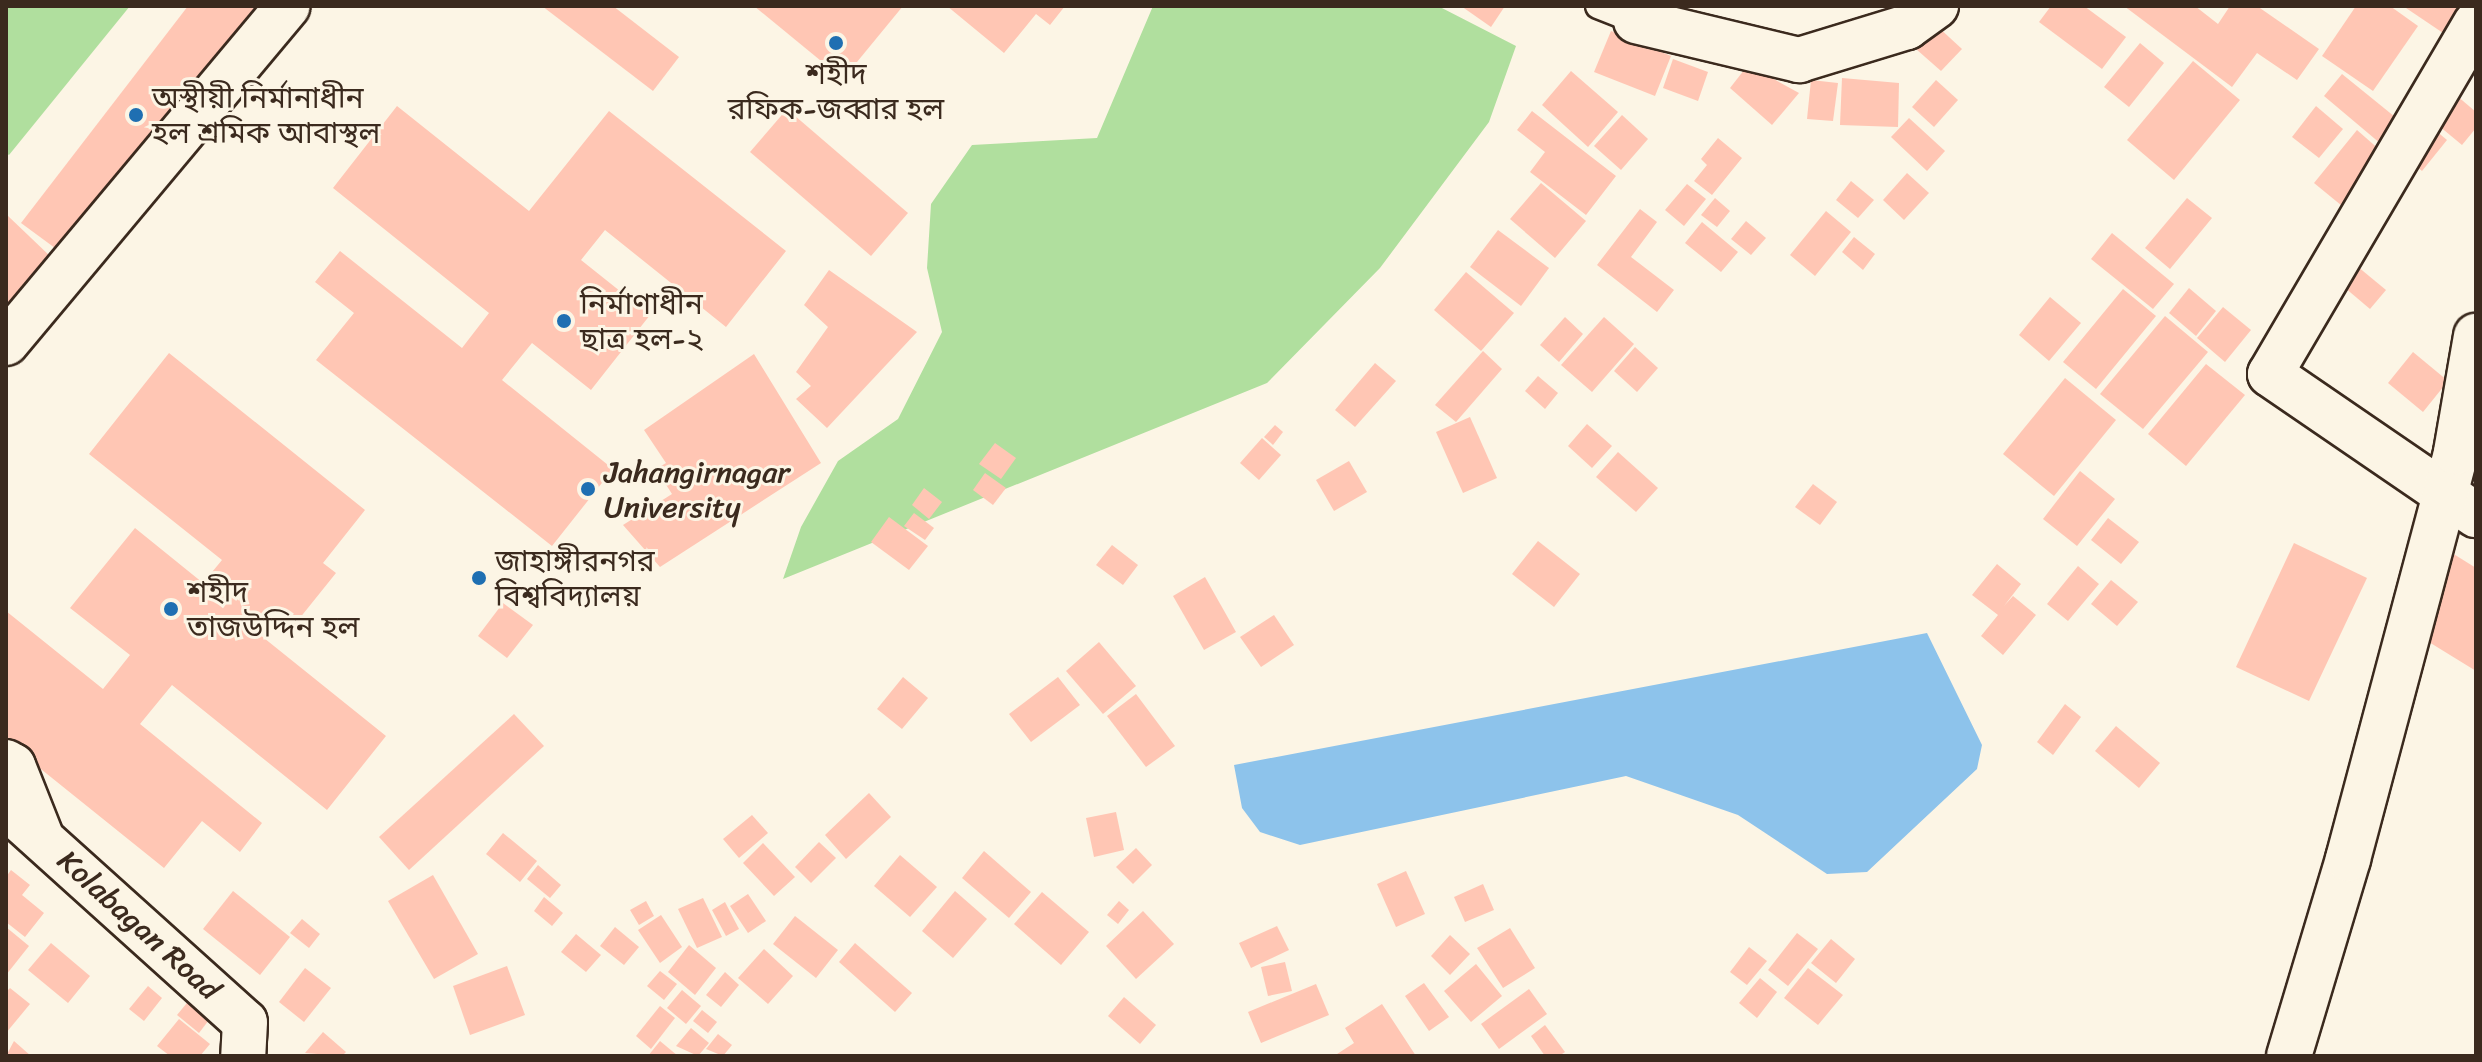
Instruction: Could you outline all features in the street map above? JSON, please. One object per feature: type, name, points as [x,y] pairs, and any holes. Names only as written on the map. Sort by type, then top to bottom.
[{"type":"street","points":[[6,343],[288,6]]},
{"type":"street","points":[[1617,14],[1799,60],[1907,27],[1936,6]]},
{"type":"street","points":[[2460,504],[2270,374],[2476,23]]},
{"type":"street","points":[[2289,1056],[2460,504],[2476,336]]},
{"type":"street","points":[[6,762],[13,766],[41,837]]},
{"type":"street","name":"Kolabagan Road","points":[[6,807],[245,1022],[243,1056]]},
{"type":"green space","points":[[6,6],[130,6],[9,155],[6,153]]},
{"type":"green space","points":[[1153,6],[1438,6],[1516,46],[1489,122],[1380,268],[1267,383],[783,579],[801,527],[838,461],[898,419],[942,332],[927,268],[931,204],[972,145],[1097,138]]},
{"type":"water","points":[[1927,633],[1982,745],[1977,769],[1867,872],[1827,874],[1738,815],[1626,776],[1300,845],[1260,832],[1242,808],[1234,765]]},
{"type":"building","name":"অস্থীয়ী নির্মানাধীন হল শ্রমিক আবাস্থল","points":[[188,6],[256,6],[55,248],[21,223]]},
{"type":"building","points":[[542,6],[613,6],[679,57],[653,91]]},
{"type":"building","name":"শহীদ রফিক-জব্বার হল","points":[[754,6],[903,6],[843,79]]},
{"type":"building","name":"শহীদ রফিক-জব্বার হল","points":[[947,6],[1065,6],[1050,25],[1036,14],[1004,53]]},
{"type":"building","points":[[1461,6],[1505,6],[1491,27]]},
{"type":"building","points":[[2051,6],[2084,6],[2126,37],[2102,69],[2039,22]]},
{"type":"building","points":[[2124,6],[2195,6],[2218,24],[2230,6],[2257,6],[2319,49],[2297,80],[2257,53],[2232,87]]},
{"type":"building","points":[[2356,6],[2390,6],[2418,26],[2373,91],[2322,56]]},
{"type":"building","points":[[2403,6],[2474,6],[2452,39]]},
{"type":"building","points":[[1937,26],[1962,49],[1941,71],[1916,49]]},
{"type":"building","points":[[1611,31],[1671,56],[1655,96],[1594,72]]},
{"type":"building","points":[[2140,43],[2164,63],[2129,107],[2104,87]]},
{"type":"building","points":[[1673,59],[1708,72],[1698,101],[1663,88]]},
{"type":"building","points":[[2193,61],[2240,100],[2174,180],[2127,140]]},
{"type":"building","points":[[1748,65],[1799,93],[1772,125],[1730,88]]},
{"type":"building","points":[[1571,71],[1618,112],[1588,147],[1542,105]]},
{"type":"building","points":[[2342,74],[2400,121],[2381,144],[2324,96]]},
{"type":"building","points":[[1842,78],[1899,83],[1898,127],[1840,125]]},
{"type":"building","points":[[1811,80],[1838,83],[1833,121],[1807,119]]},
{"type":"building","points":[[1936,80],[1958,100],[1934,127],[1912,107]]},
{"type":"building","points":[[2443,84],[2476,112],[2476,128],[2462,145],[2421,111]]},
{"type":"building","name":"নির্মাণাধীন ছাত্র হল-২","points":[[397,106],[529,211],[609,111],[786,251],[726,327],[605,230],[581,260],[650,315],[591,390],[532,343],[502,380],[613,469],[552,546],[316,360],[354,313],[315,282],[340,251],[462,348],[489,313],[333,188]]},
{"type":"building","points":[[2316,106],[2343,129],[2319,158],[2292,137]]},
{"type":"building","points":[[787,109],[908,213],[871,256],[750,152]]},
{"type":"building","points":[[1532,111],[1616,176],[1586,215],[1530,172],[1545,152],[1517,130]]},
{"type":"building","points":[[1622,115],[1648,139],[1621,170],[1594,146]]},
{"type":"building","points":[[1909,118],[1945,151],[1927,171],[1891,137]]},
{"type":"building","points":[[2423,120],[2447,140],[2422,171],[2397,150]]},
{"type":"building","points":[[2357,130],[2390,159],[2347,210],[2314,183]]},
{"type":"building","points":[[1718,138],[1742,158],[1712,195],[1694,181],[1707,165],[1701,159]]},
{"type":"building","points":[[1907,173],[1929,193],[1904,220],[1883,200]]},
{"type":"building","points":[[1851,181],[1874,200],[1858,218],[1836,200]]},
{"type":"building","points":[[1541,183],[1586,221],[1555,258],[1510,219]]},
{"type":"building","points":[[1687,184],[1706,199],[1684,226],[1665,210]]},
{"type":"building","points":[[1715,198],[1730,211],[1717,227],[1701,215]]},
{"type":"building","points":[[2187,198],[2212,218],[2170,269],[2145,248]]},
{"type":"building","points":[[1640,209],[1657,222],[1631,257],[1674,290],[1657,312],[1597,265]]},
{"type":"building","points":[[1826,211],[1851,232],[1815,276],[1790,255]]},
{"type":"building","points":[[6,217],[52,258],[6,310]]},
{"type":"building","points":[[1746,221],[1766,238],[1751,255],[1731,239]]},
{"type":"building","points":[[1702,222],[1738,252],[1721,272],[1685,243]]},
{"type":"building","points":[[1498,230],[1549,268],[1521,306],[1470,267]]},
{"type":"building","points":[[2112,233],[2174,284],[2153,309],[2091,259]]},
{"type":"building","points":[[1854,237],[1875,254],[1863,270],[1842,252]]},
{"type":"building","points":[[2346,257],[2386,290],[2370,309],[2331,276]]},
{"type":"building","points":[[829,270],[917,332],[827,428],[796,399],[811,386],[796,372],[828,327],[804,305]]},
{"type":"building","points":[[1466,272],[1514,313],[1481,351],[1434,310]]},
{"type":"building","points":[[2189,288],[2216,311],[2196,336],[2169,313]]},
{"type":"building","points":[[2123,289],[2156,316],[2096,389],[2063,362]]},
{"type":"building","points":[[2050,297],[2081,323],[2049,361],[2019,335]]},
{"type":"building","points":[[2223,307],[2251,330],[2225,362],[2197,338]]},
{"type":"building","points":[[2165,316],[2208,352],[2143,429],[2100,394]]},
{"type":"building","points":[[1565,317],[1583,334],[1559,362],[1540,345]]},
{"type":"building","points":[[1604,317],[1634,344],[1592,392],[1561,365]]},
{"type":"building","points":[[1635,347],[1658,368],[1637,392],[1614,371]]},
{"type":"building","points":[[1483,351],[1502,369],[1456,422],[1435,405]]},
{"type":"building","points":[[2413,352],[2448,381],[2423,412],[2388,383]]},
{"type":"building","name":"শহীদ তাজউদ্দিন হল","points":[[169,353],[365,510],[323,563],[336,573],[295,624],[272,607],[254,630],[386,736],[327,810],[172,685],[140,724],[262,823],[240,852],[202,821],[164,868],[6,741],[6,611],[103,689],[130,655],[70,608],[135,528],[203,583],[222,560],[89,454]]},
{"type":"building","points":[[754,354],[821,463],[660,567],[623,525],[672,494],[656,469],[666,463],[644,430]]},
{"type":"building","points":[[1375,363],[1396,381],[1355,427],[1335,410]]},
{"type":"building","points":[[2206,364],[2245,395],[2186,466],[2148,434]]},
{"type":"building","points":[[1538,376],[1558,393],[1545,409],[1525,391]]},
{"type":"building","points":[[2065,378],[2116,420],[2054,496],[2003,454]]},
{"type":"building","points":[[1470,417],[1497,478],[1463,493],[1436,432]]},
{"type":"building","points":[[1587,424],[1612,446],[1592,468],[1568,446]]},
{"type":"building","points":[[1275,425],[1283,432],[1273,445],[1264,437]]},
{"type":"building","points":[[1262,438],[1281,455],[1259,480],[1240,463]]},
{"type":"building","points":[[995,443],[1016,458],[1001,479],[979,464]]},
{"type":"building","points":[[1618,452],[1658,488],[1636,512],[1596,477]]},
{"type":"building","points":[[1349,461],[1367,492],[1334,511],[1316,480]]},
{"type":"building","points":[[2080,471],[2115,499],[2077,546],[2043,519]]},
{"type":"building","points":[[985,473],[1006,488],[993,505],[973,490]]},
{"type":"building","points":[[1813,484],[1837,502],[1820,525],[1795,507]]},
{"type":"building","points":[[924,488],[942,502],[929,519],[912,505]]},
{"type":"building","points":[[914,513],[934,528],[925,540],[904,526]]},
{"type":"building","points":[[889,517],[928,546],[909,570],[871,542]]},
{"type":"building","points":[[2108,518],[2139,542],[2121,564],[2091,540]]},
{"type":"building","points":[[1538,541],[1580,574],[1554,607],[1512,574]]},
{"type":"building","points":[[2294,543],[2367,578],[2309,701],[2236,667]]},
{"type":"building","points":[[1112,545],[1138,565],[1123,585],[1096,565]]},
{"type":"building","points":[[2444,548],[2476,568],[2476,671],[2398,623]]},
{"type":"building","points":[[1997,564],[2021,584],[2004,606],[2013,596],[2036,615],[2003,655],[1981,636],[1998,615],[1972,595]]},
{"type":"building","points":[[2078,566],[2099,584],[2068,621],[2047,604]]},
{"type":"building","points":[[1205,577],[1236,632],[1204,650],[1173,596]]},
{"type":"building","points":[[2111,580],[2138,602],[2117,626],[2091,604]]},
{"type":"building","points":[[503,603],[533,625],[507,658],[478,636]]},
{"type":"building","points":[[1274,615],[1294,645],[1261,667],[1240,637]]},
{"type":"building","points":[[1099,642],[1136,686],[1103,714],[1066,671]]},
{"type":"building","points":[[903,677],[928,698],[902,729],[877,709]]},
{"type":"building","points":[[1058,677],[1080,705],[1031,742],[1009,714]]},
{"type":"building","points":[[1136,694],[1175,746],[1146,767],[1107,716]]},
{"type":"building","points":[[2065,704],[2081,717],[2053,755],[2037,742]]},
{"type":"building","points":[[514,714],[544,746],[409,870],[379,837]]},
{"type":"building","points":[[2116,726],[2160,763],[2139,788],[2095,751]]},
{"type":"building","points":[[869,793],[891,817],[846,859],[825,835]]},
{"type":"building","points":[[1116,812],[1124,850],[1094,857],[1086,818]]},
{"type":"building","points":[[752,815],[768,833],[739,858],[723,839]]},
{"type":"building","points":[[503,833],[537,861],[520,882],[486,854]]},
{"type":"building","points":[[819,842],[836,858],[811,883],[795,867]]},
{"type":"building","points":[[763,843],[795,877],[774,896],[743,863]]},
{"type":"building","points":[[1136,848],[1152,865],[1133,884],[1116,867]]},
{"type":"building","points":[[984,851],[1031,892],[1009,918],[962,878]]},
{"type":"building","points":[[900,855],[937,887],[910,917],[874,886]]},
{"type":"building","points":[[538,865],[561,885],[550,898],[527,879]]},
{"type":"building","points":[[11,870],[30,885],[22,895],[44,913],[25,937],[6,922],[6,877]]},
{"type":"building","points":[[1406,871],[1425,914],[1396,927],[1377,884]]},
{"type":"building","points":[[433,875],[478,954],[434,979],[388,901]]},
{"type":"building","points":[[1483,884],[1494,910],[1465,922],[1454,897]]},
{"type":"building","points":[[233,891],[290,937],[260,975],[203,929]]},
{"type":"building","points":[[955,891],[987,919],[953,958],[922,931]]},
{"type":"building","points":[[1042,892],[1089,932],[1061,965],[1014,924]]},
{"type":"building","points":[[748,894],[766,921],[748,933],[730,906]]},
{"type":"building","points":[[544,897],[563,913],[552,926],[534,911]]},
{"type":"building","points":[[703,898],[722,937],[697,948],[678,909]]},
{"type":"building","points":[[646,901],[654,916],[639,925],[630,910]]},
{"type":"building","points":[[1119,901],[1129,910],[1118,924],[1107,915]]},
{"type":"building","points":[[725,902],[739,929],[726,936],[712,910]]},
{"type":"building","points":[[1143,911],[1174,944],[1136,979],[1106,946]]},
{"type":"building","points":[[661,915],[682,947],[660,963],[638,930]]},
{"type":"building","points":[[795,916],[838,950],[816,978],[773,944]]},
{"type":"building","points":[[302,919],[320,934],[309,948],[290,933]]},
{"type":"building","points":[[1277,926],[1289,950],[1251,968],[1239,943]]},
{"type":"building","points":[[6,927],[29,946],[6,975]]},
{"type":"building","points":[[615,927],[639,947],[624,965],[600,946]]},
{"type":"building","points":[[1510,928],[1535,968],[1503,988],[1477,948]]},
{"type":"building","points":[[1797,933],[1818,949],[1788,986],[1768,970]]},
{"type":"building","points":[[576,934],[601,955],[586,972],[561,952]]},
{"type":"building","points":[[1450,935],[1470,954],[1450,975],[1431,956]]},
{"type":"building","points":[[1831,939],[1855,959],[1836,983],[1811,963]]},
{"type":"building","points":[[51,943],[90,976],[68,1003],[28,970]]},
{"type":"building","points":[[855,943],[912,993],[895,1012],[839,962]]},
{"type":"building","points":[[689,945],[716,968],[695,995],[668,972]]},
{"type":"building","points":[[1749,947],[1767,961],[1747,985],[1730,972]]},
{"type":"building","points":[[764,949],[793,976],[768,1004],[738,978]]},
{"type":"building","points":[[1285,962],[1292,991],[1268,996],[1261,967]]},
{"type":"building","points":[[1476,964],[1502,996],[1471,1022],[1444,991]]},
{"type":"building","points":[[507,966],[525,1015],[470,1035],[453,986]]},
{"type":"building","points":[[305,968],[331,988],[304,1022],[279,1002]]},
{"type":"building","points":[[1808,968],[1843,995],[1818,1025],[1784,998]]},
{"type":"building","points":[[660,971],[677,984],[664,1000],[647,986]]},
{"type":"building","points":[[725,972],[739,985],[721,1007],[706,995]]},
{"type":"building","points":[[1760,978],[1777,992],[1757,1018],[1739,1003]]},
{"type":"building","points":[[1424,983],[1449,1017],[1429,1031],[1405,996]]},
{"type":"building","points":[[1316,984],[1329,1015],[1261,1043],[1248,1012]]},
{"type":"building","points":[[148,986],[162,998],[144,1021],[129,1009]]},
{"type":"building","points":[[10,988],[30,1004],[6,1033],[6,992]]},
{"type":"building","points":[[1529,989],[1547,1014],[1499,1049],[1481,1024]]},
{"type":"building","points":[[682,990],[701,1006],[686,1024],[667,1008]]},
{"type":"building","points":[[1124,997],[1156,1025],[1140,1044],[1108,1016]]},
{"type":"building","points":[[191,998],[212,1016],[199,1033],[177,1015]]},
{"type":"building","points":[[1382,1004],[1416,1056],[1334,1056],[1354,1043],[1345,1028]]},
{"type":"building","points":[[660,1006],[675,1018],[651,1049],[636,1036]]},
{"type":"building","points":[[702,1010],[717,1022],[708,1033],[693,1021]]},
{"type":"building","points":[[179,1019],[210,1044],[200,1056],[170,1056],[157,1046]]},
{"type":"building","points":[[1545,1025],[1565,1052],[1559,1056],[1545,1056],[1531,1036]]},
{"type":"building","points":[[691,1028],[709,1043],[698,1056],[676,1046]]},
{"type":"building","points":[[323,1032],[346,1052],[342,1056],[305,1053]]},
{"type":"building","points":[[718,1034],[732,1045],[723,1056],[706,1049]]},
{"type":"building","points":[[14,1041],[31,1056],[6,1056]]},
{"type":"building","points":[[660,1041],[678,1056],[648,1056]]},
{"type":"place","name":"শহীদ রফিক-জব্বার হল","points":[[836,43]]},
{"type":"place","name":"অস্থীয়ী নির্মানাধীন হল শ্রমিক আবাস্থল","points":[[136,115]]},
{"type":"place","name":"নির্মাণাধীন ছাত্র হল-২","points":[[564,321]]},
{"type":"place","name":"Jahangirnagar University","points":[[588,489]]},
{"type":"place","name":"জাহাঙ্গীরনগর বিশ্ববিদ্যালয়","points":[[479,578]]},
{"type":"place","name":"শহীদ তাজউদ্দিন হল","points":[[171,609]]}]
